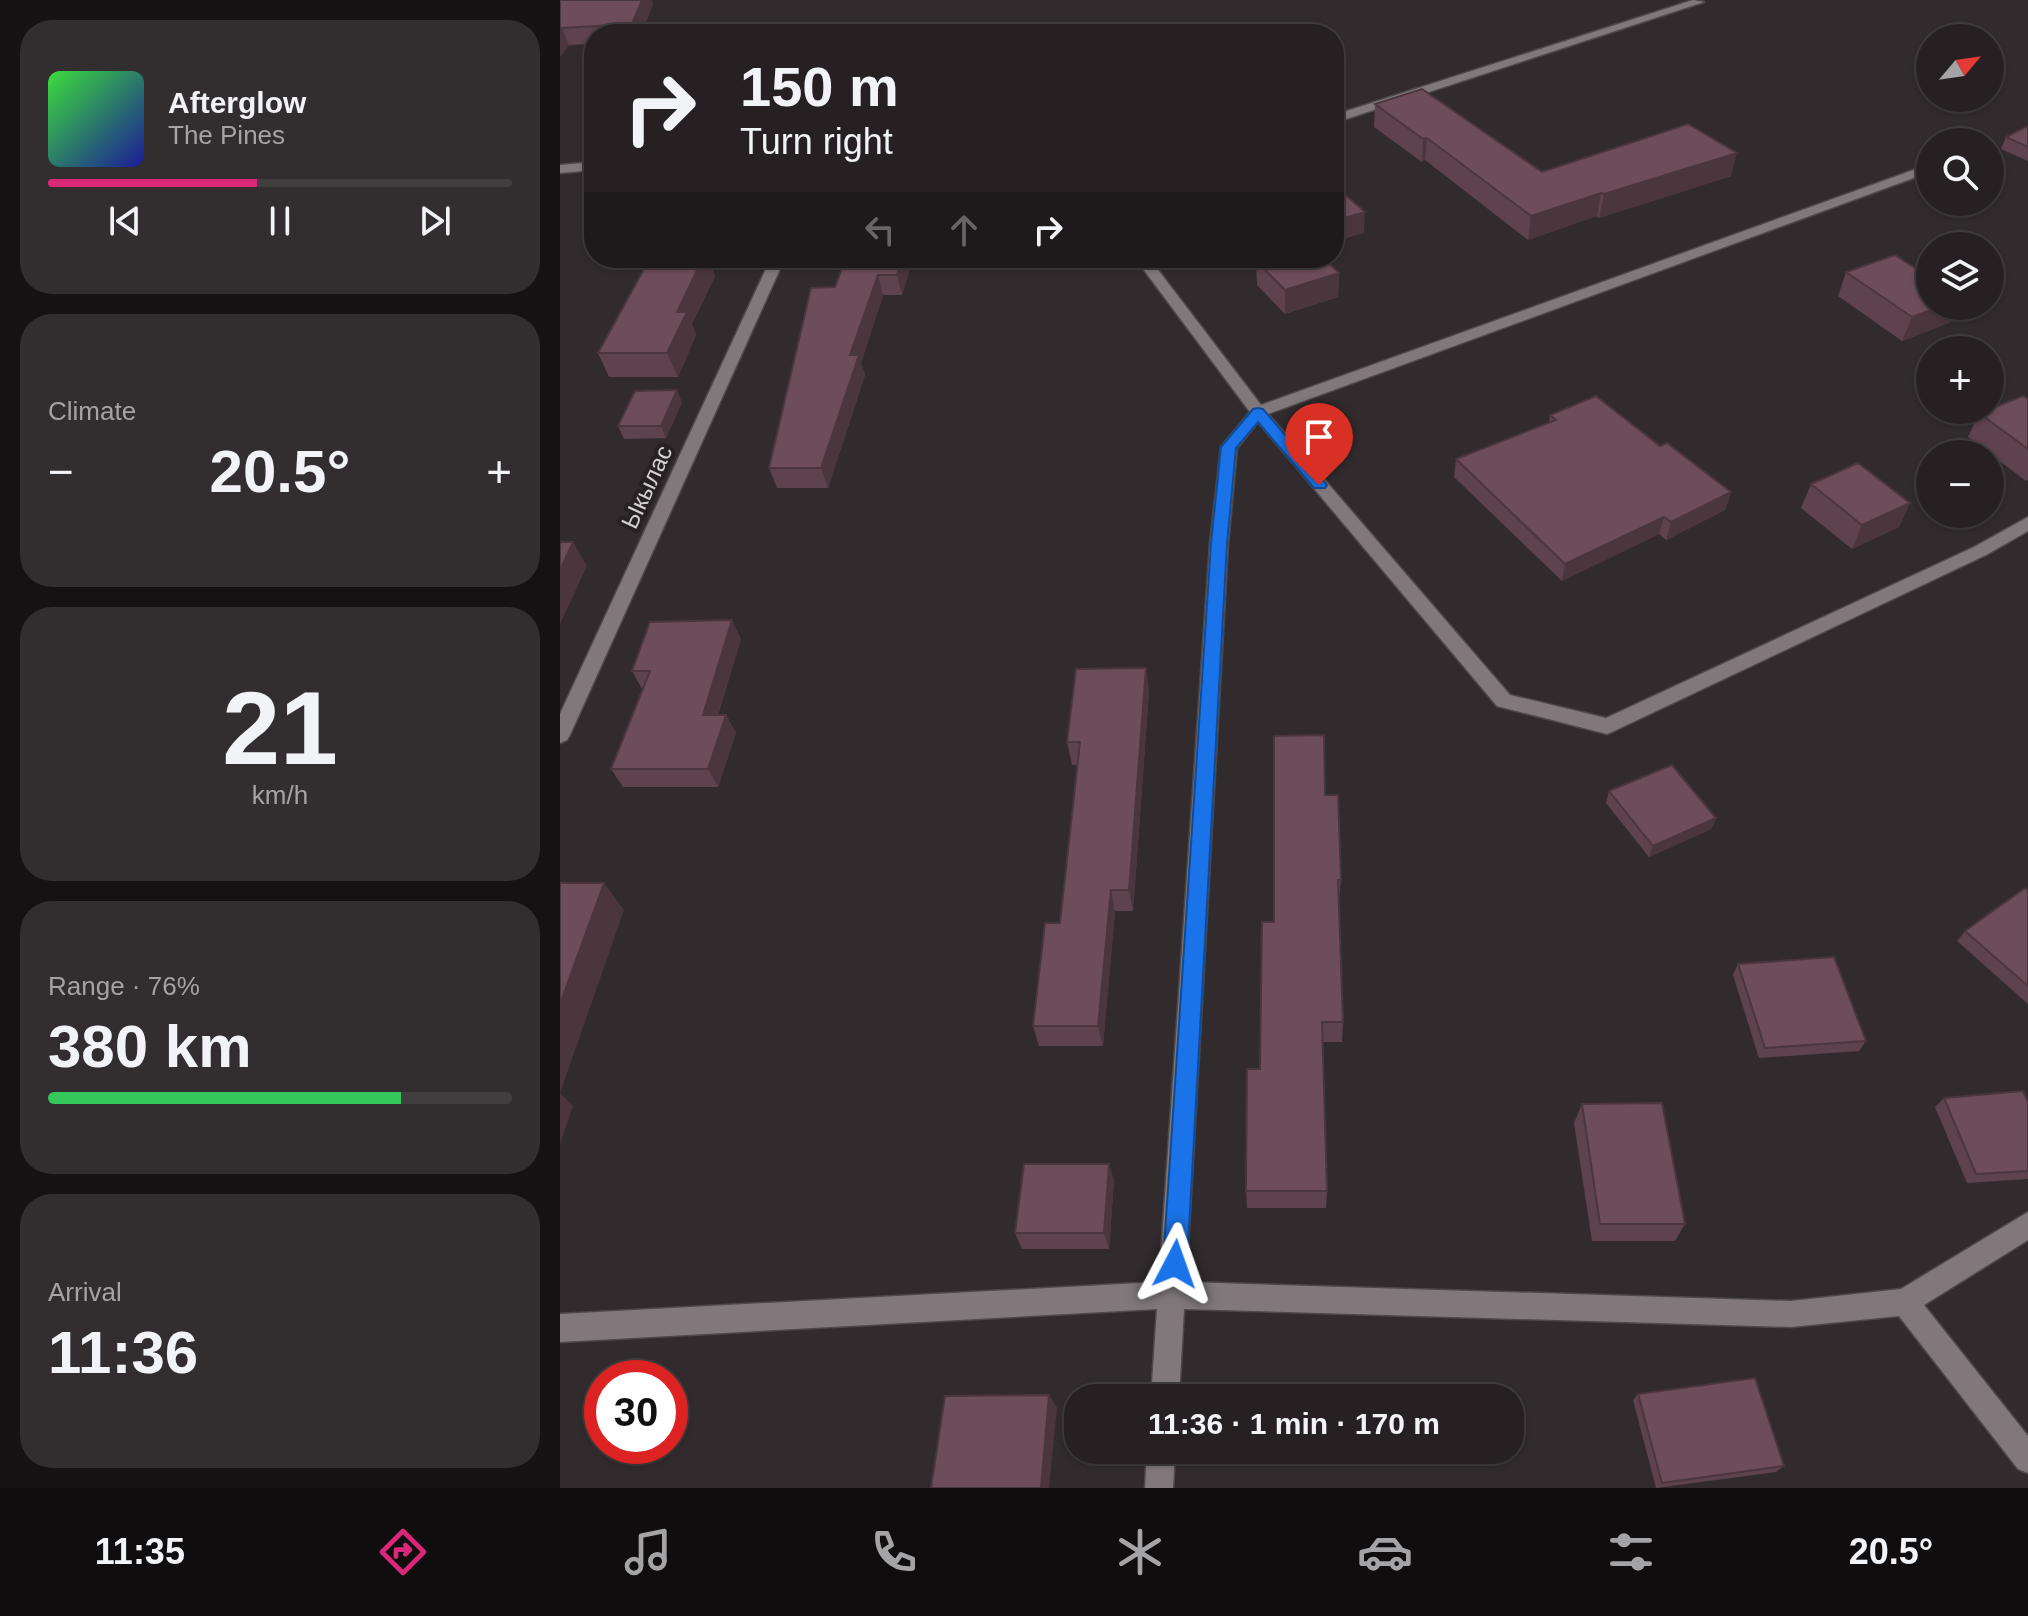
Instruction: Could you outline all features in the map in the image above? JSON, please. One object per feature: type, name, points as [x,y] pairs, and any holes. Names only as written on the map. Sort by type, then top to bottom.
[{"type":"street","points":[[1344,116],[1698,2]]},
{"type":"street","points":[[560,169],[584,167]]},
{"type":"street","points":[[1166,1384],[1219,544],[1229,447],[1258,412],[1916,173]]},
{"type":"street","name":"Ыкылас","points":[[560,735],[773,268]]},
{"type":"street","points":[[1150,268],[1258,412],[1504,701],[1607,726],[1980,551],[2028,523]]},
{"type":"street","points":[[560,1328],[1173,1295],[1791,1314],[1905,1302],[2028,1225]]},
{"type":"street","points":[[1905,1302],[2028,1459]]},
{"type":"street","points":[[1159,1488],[1160,1464]]},
{"type":"building","points":[[560,0],[642,0],[632,24],[584,24],[584,27],[562,28],[560,31]]},
{"type":"building","points":[[1422,89],[1542,172],[1688,124],[1737,153],[1531,216],[1427,138],[1423,139],[1375,104]]},
{"type":"building","points":[[2028,126],[2028,147],[2006,137]]},
{"type":"building","points":[[1344,194],[1365,212],[1344,218]]},
{"type":"building","points":[[1895,255],[1916,269],[1916,316],[1912,317],[1846,272]]},
{"type":"building","points":[[645,268],[698,268],[677,312],[687,312],[667,353],[598,353]]},
{"type":"building","points":[[842,268],[899,268],[897,275],[878,275],[850,355],[859,355],[821,468],[769,468],[811,288],[835,287]]},
{"type":"building","points":[[1263,268],[1334,268],[1339,273],[1285,290]]},
{"type":"building","points":[[677,390],[661,426],[618,426],[635,391]]},
{"type":"building","points":[[1596,396],[1660,446],[1667,443],[1731,492],[1671,522],[1664,517],[1565,564],[1456,459],[1556,420],[1550,415]]},
{"type":"building","points":[[2023,396],[2028,399],[2028,449],[1994,424],[2004,424],[2004,403]]},
{"type":"building","points":[[1858,463],[1910,503],[1862,525],[1811,484]]},
{"type":"building","points":[[560,542],[573,542],[560,570]]},
{"type":"building","points":[[732,620],[703,715],[726,715],[708,769],[611,769],[650,671],[632,671],[650,622]]},
{"type":"building","points":[[1146,668],[1129,890],[1111,890],[1098,1026],[1033,1026],[1045,923],[1060,923],[1080,742],[1067,742],[1076,669]]},
{"type":"building","points":[[1324,735],[1325,795],[1338,795],[1343,1022],[1322,1022],[1327,1191],[1246,1191],[1247,1069],[1260,1069],[1262,922],[1274,922],[1274,736]]},
{"type":"building","points":[[1672,765],[1716,818],[1653,846],[1609,791]]},
{"type":"building","points":[[560,883],[604,883],[560,1004]]},
{"type":"building","points":[[2025,888],[2028,890],[2028,986],[1965,931]]},
{"type":"building","points":[[1834,957],[1866,1041],[1765,1048],[1738,964]]},
{"type":"building","points":[[2023,1091],[2028,1102],[2028,1171],[1976,1174],[1944,1098]]},
{"type":"building","points":[[1662,1103],[1685,1224],[1600,1224],[1582,1104]]},
{"type":"building","points":[[1024,1164],[1109,1164],[1104,1233],[1015,1233]]},
{"type":"building","points":[[1755,1378],[1784,1466],[1662,1483],[1638,1394]]},
{"type":"building","points":[[1049,1395],[1041,1488],[931,1488],[945,1396]]},
{"type":"route","points":[[1175,1264],[1219,544],[1229,447],[1258,412],[1319,485]]}]
